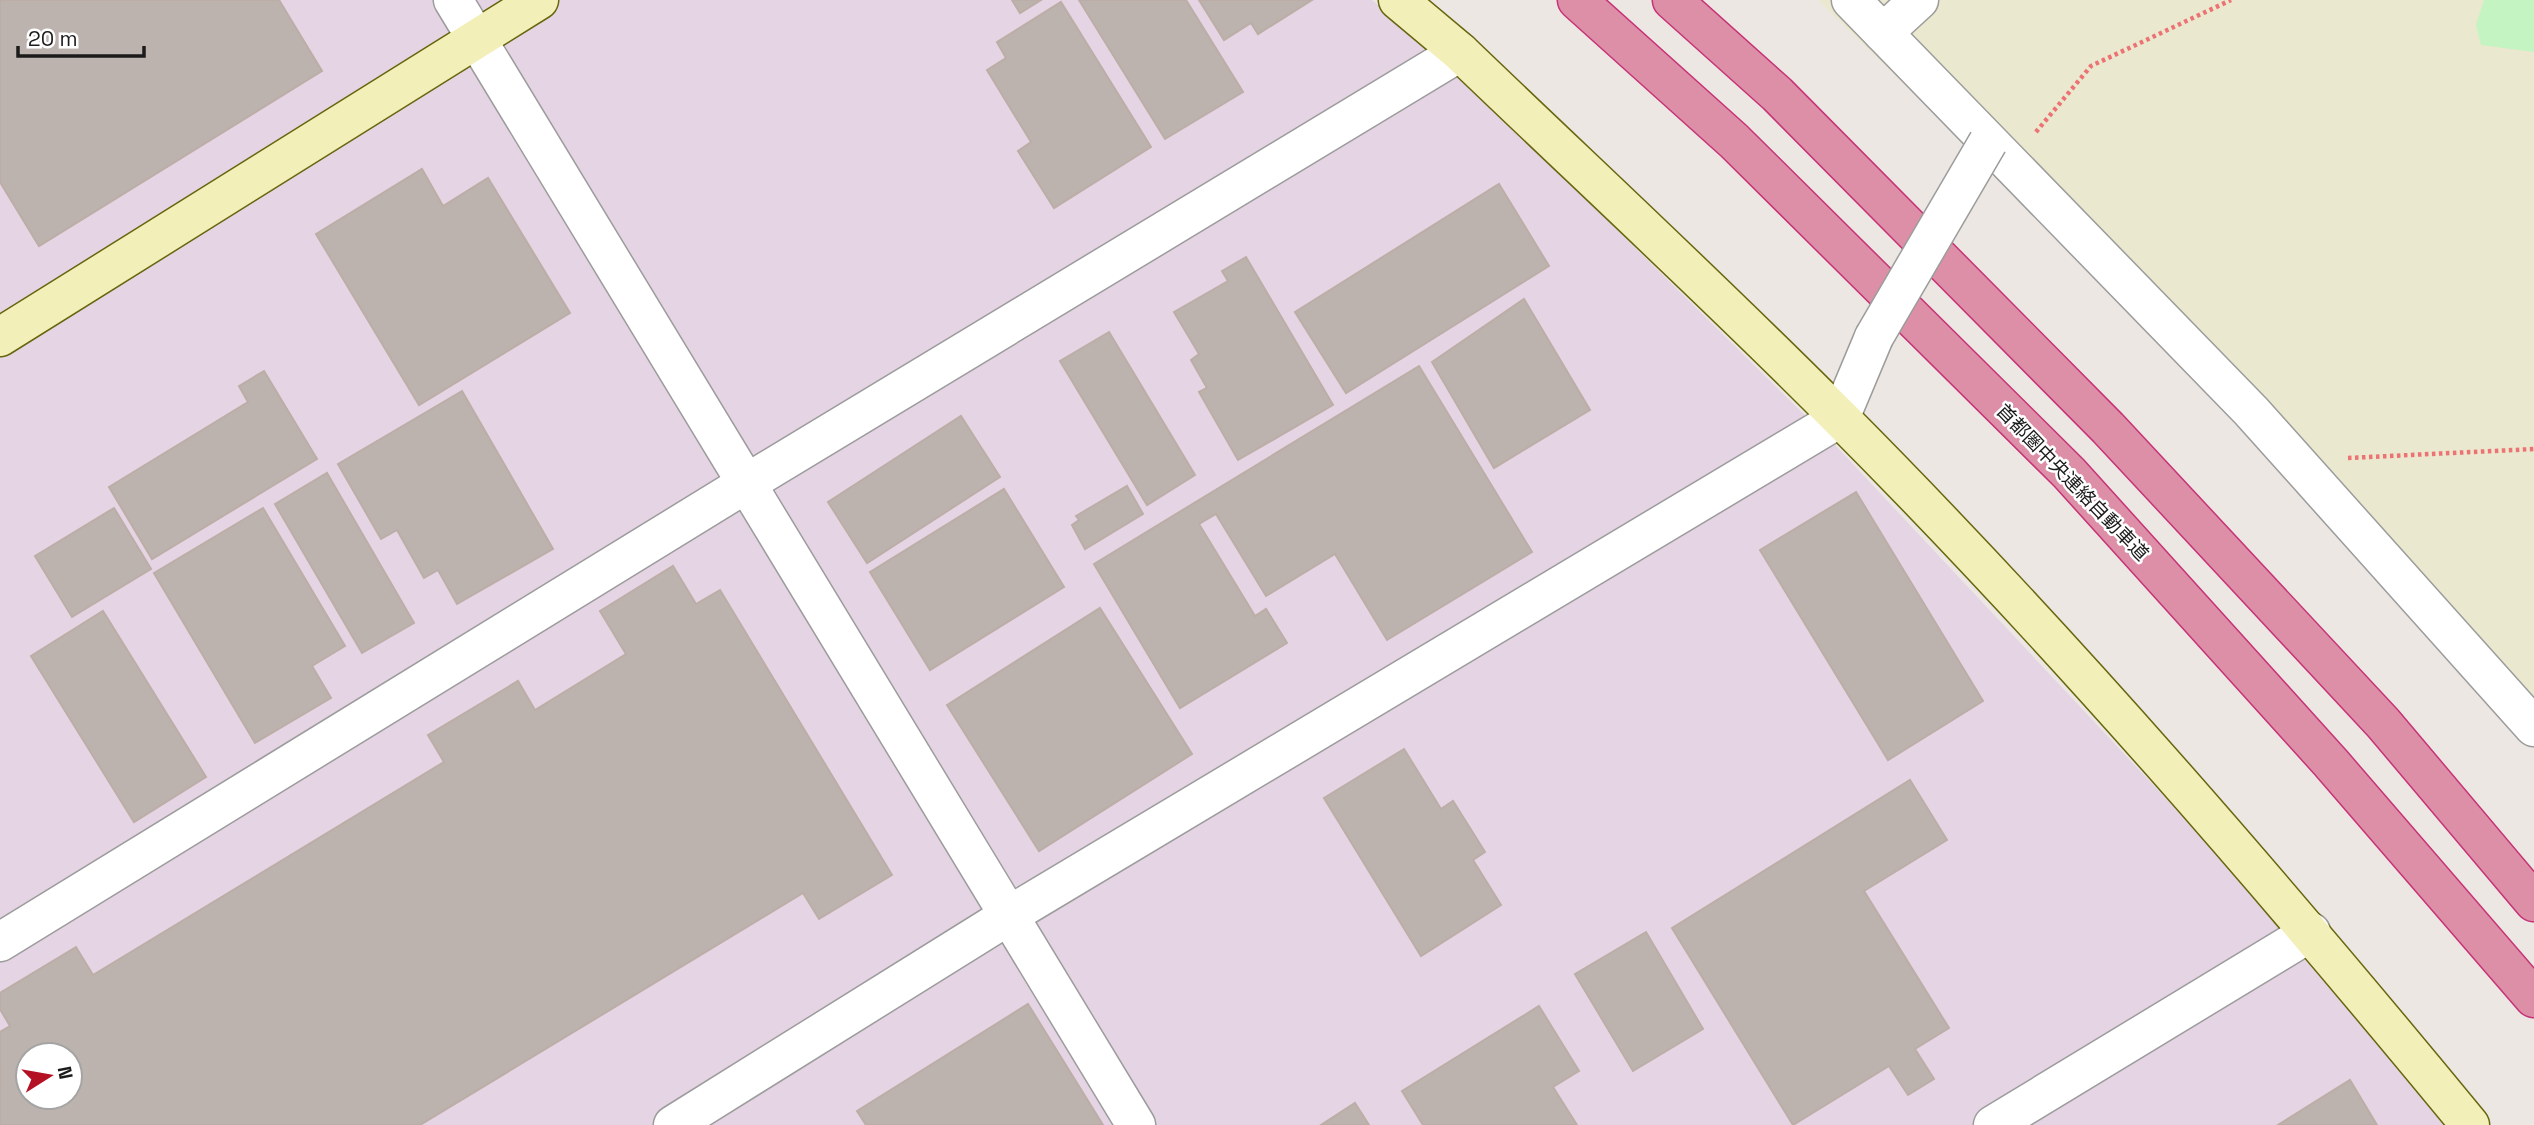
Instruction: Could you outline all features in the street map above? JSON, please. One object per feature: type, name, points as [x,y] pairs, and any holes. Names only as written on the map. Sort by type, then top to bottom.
[{"type":"highway","name":"首都圏中央連絡自動車道","points":[[1577,0],[1734,141],[2069,473],[2332,763],[2534,998]]},
{"type":"highway","points":[[1672,0],[1805,122],[2108,428],[2383,723],[2534,902]]},
{"type":"street","points":[[453,0],[1136,1125]]},
{"type":"street","points":[[0,337],[539,0]]},
{"type":"street","points":[[1398,0],[1461,52],[1840,418],[2071,662],[2311,932],[2470,1125]]},
{"type":"street","points":[[1851,0],[2302,468],[2534,727]]},
{"type":"street","points":[[1883,33],[1919,0]]},
{"type":"street","points":[[0,942],[747,483],[1461,52]]},
{"type":"street","points":[[673,1125],[1008,916],[1840,418],[1874,337],[1998,153]]},
{"type":"street","points":[[1993,1125],[2311,932]]},
{"type":"path","points":[[1998,153],[2091,66],[2231,0]]},
{"type":"path","points":[[2302,468],[2361,455],[2534,449]]},
{"type":"shaded area","points":[[0,0],[1372,0],[1461,76],[1836,446],[2317,960],[2452,1125],[0,1125]]},
{"type":"shaded area","points":[[1818,0],[2534,0],[2534,701],[2522,687]]},
{"type":"green space","points":[[2484,0],[2534,0],[2534,52],[2481,45],[2476,25]]},
{"type":"building","points":[[0,0],[279,0],[322,71],[39,246],[0,182]]},
{"type":"building","points":[[1012,0],[1041,0],[1020,13]]},
{"type":"building","points":[[1079,0],[1186,0],[1243,92],[1165,139]]},
{"type":"building","points":[[1199,0],[1312,0],[1258,34],[1251,23],[1224,40]]},
{"type":"building","points":[[1061,2],[1151,147],[1054,208],[1018,151],[1031,142],[987,70],[1006,58],[997,42]]},
{"type":"building","points":[[422,169],[443,206],[488,178],[570,313],[419,405],[316,234]]},
{"type":"building","points":[[1499,184],[1549,266],[1346,393],[1295,312]]},
{"type":"building","points":[[1246,257],[1333,405],[1238,460],[1199,392],[1207,388],[1191,360],[1199,354],[1174,312],[1228,281],[1222,271]]},
{"type":"building","points":[[1524,299],[1590,410],[1494,468],[1432,362]]},
{"type":"building","points":[[1109,332],[1195,475],[1147,505],[1060,361]]},
{"type":"building","points":[[1419,366],[1532,552],[1387,640],[1335,554],[1266,596],[1216,514],[1199,524],[1255,616],[1266,609],[1287,643],[1180,708],[1094,564]]},
{"type":"building","points":[[264,371],[317,459],[152,559],[109,487],[248,402],[239,386]]},
{"type":"building","points":[[462,391],[553,549],[457,604],[438,570],[424,578],[397,530],[381,539],[338,464]]},
{"type":"building","points":[[961,416],[1000,477],[867,563],[828,502]]},
{"type":"building","points":[[327,473],[414,623],[362,653],[275,504]]},
{"type":"building","points":[[1127,486],[1143,514],[1085,549],[1072,525],[1079,520],[1076,516]]},
{"type":"building","points":[[1004,489],[1064,587],[930,670],[870,572]]},
{"type":"building","points":[[1856,492],[1983,701],[1888,760],[1760,550]]},
{"type":"building","points":[[114,508],[151,569],[72,617],[35,556]]},
{"type":"building","points":[[263,508],[345,646],[312,666],[331,698],[255,743],[154,573]]},
{"type":"building","points":[[673,566],[696,604],[720,590],[892,875],[819,919],[803,893],[420,1125],[0,1125],[0,1032],[10,1026],[0,1009],[0,993],[76,947],[93,975],[444,762],[428,735],[518,681],[535,710],[626,654],[600,611]]},
{"type":"building","points":[[1100,608],[1192,754],[1039,851],[947,705]]},
{"type":"building","points":[[103,611],[206,777],[134,822],[31,656]]},
{"type":"building","points":[[1404,749],[1441,809],[1453,801],[1485,852],[1473,860],[1501,905],[1421,956],[1324,798]]},
{"type":"building","points":[[1910,780],[1947,840],[1864,891],[1949,1028],[1915,1049],[1934,1079],[1908,1095],[1889,1066],[1793,1125],[1672,928]]},
{"type":"building","points":[[1646,932],[1703,1029],[1633,1071],[1575,974]]},
{"type":"building","points":[[1028,1004],[1103,1125],[866,1125],[857,1111]]},
{"type":"building","points":[[1539,1006],[1579,1071],[1553,1087],[1577,1125],[1423,1125],[1402,1091]]},
{"type":"building","points":[[2350,1080],[2377,1125],[2278,1125]]},
{"type":"building","points":[[1355,1103],[1369,1125],[1321,1125]]}]
